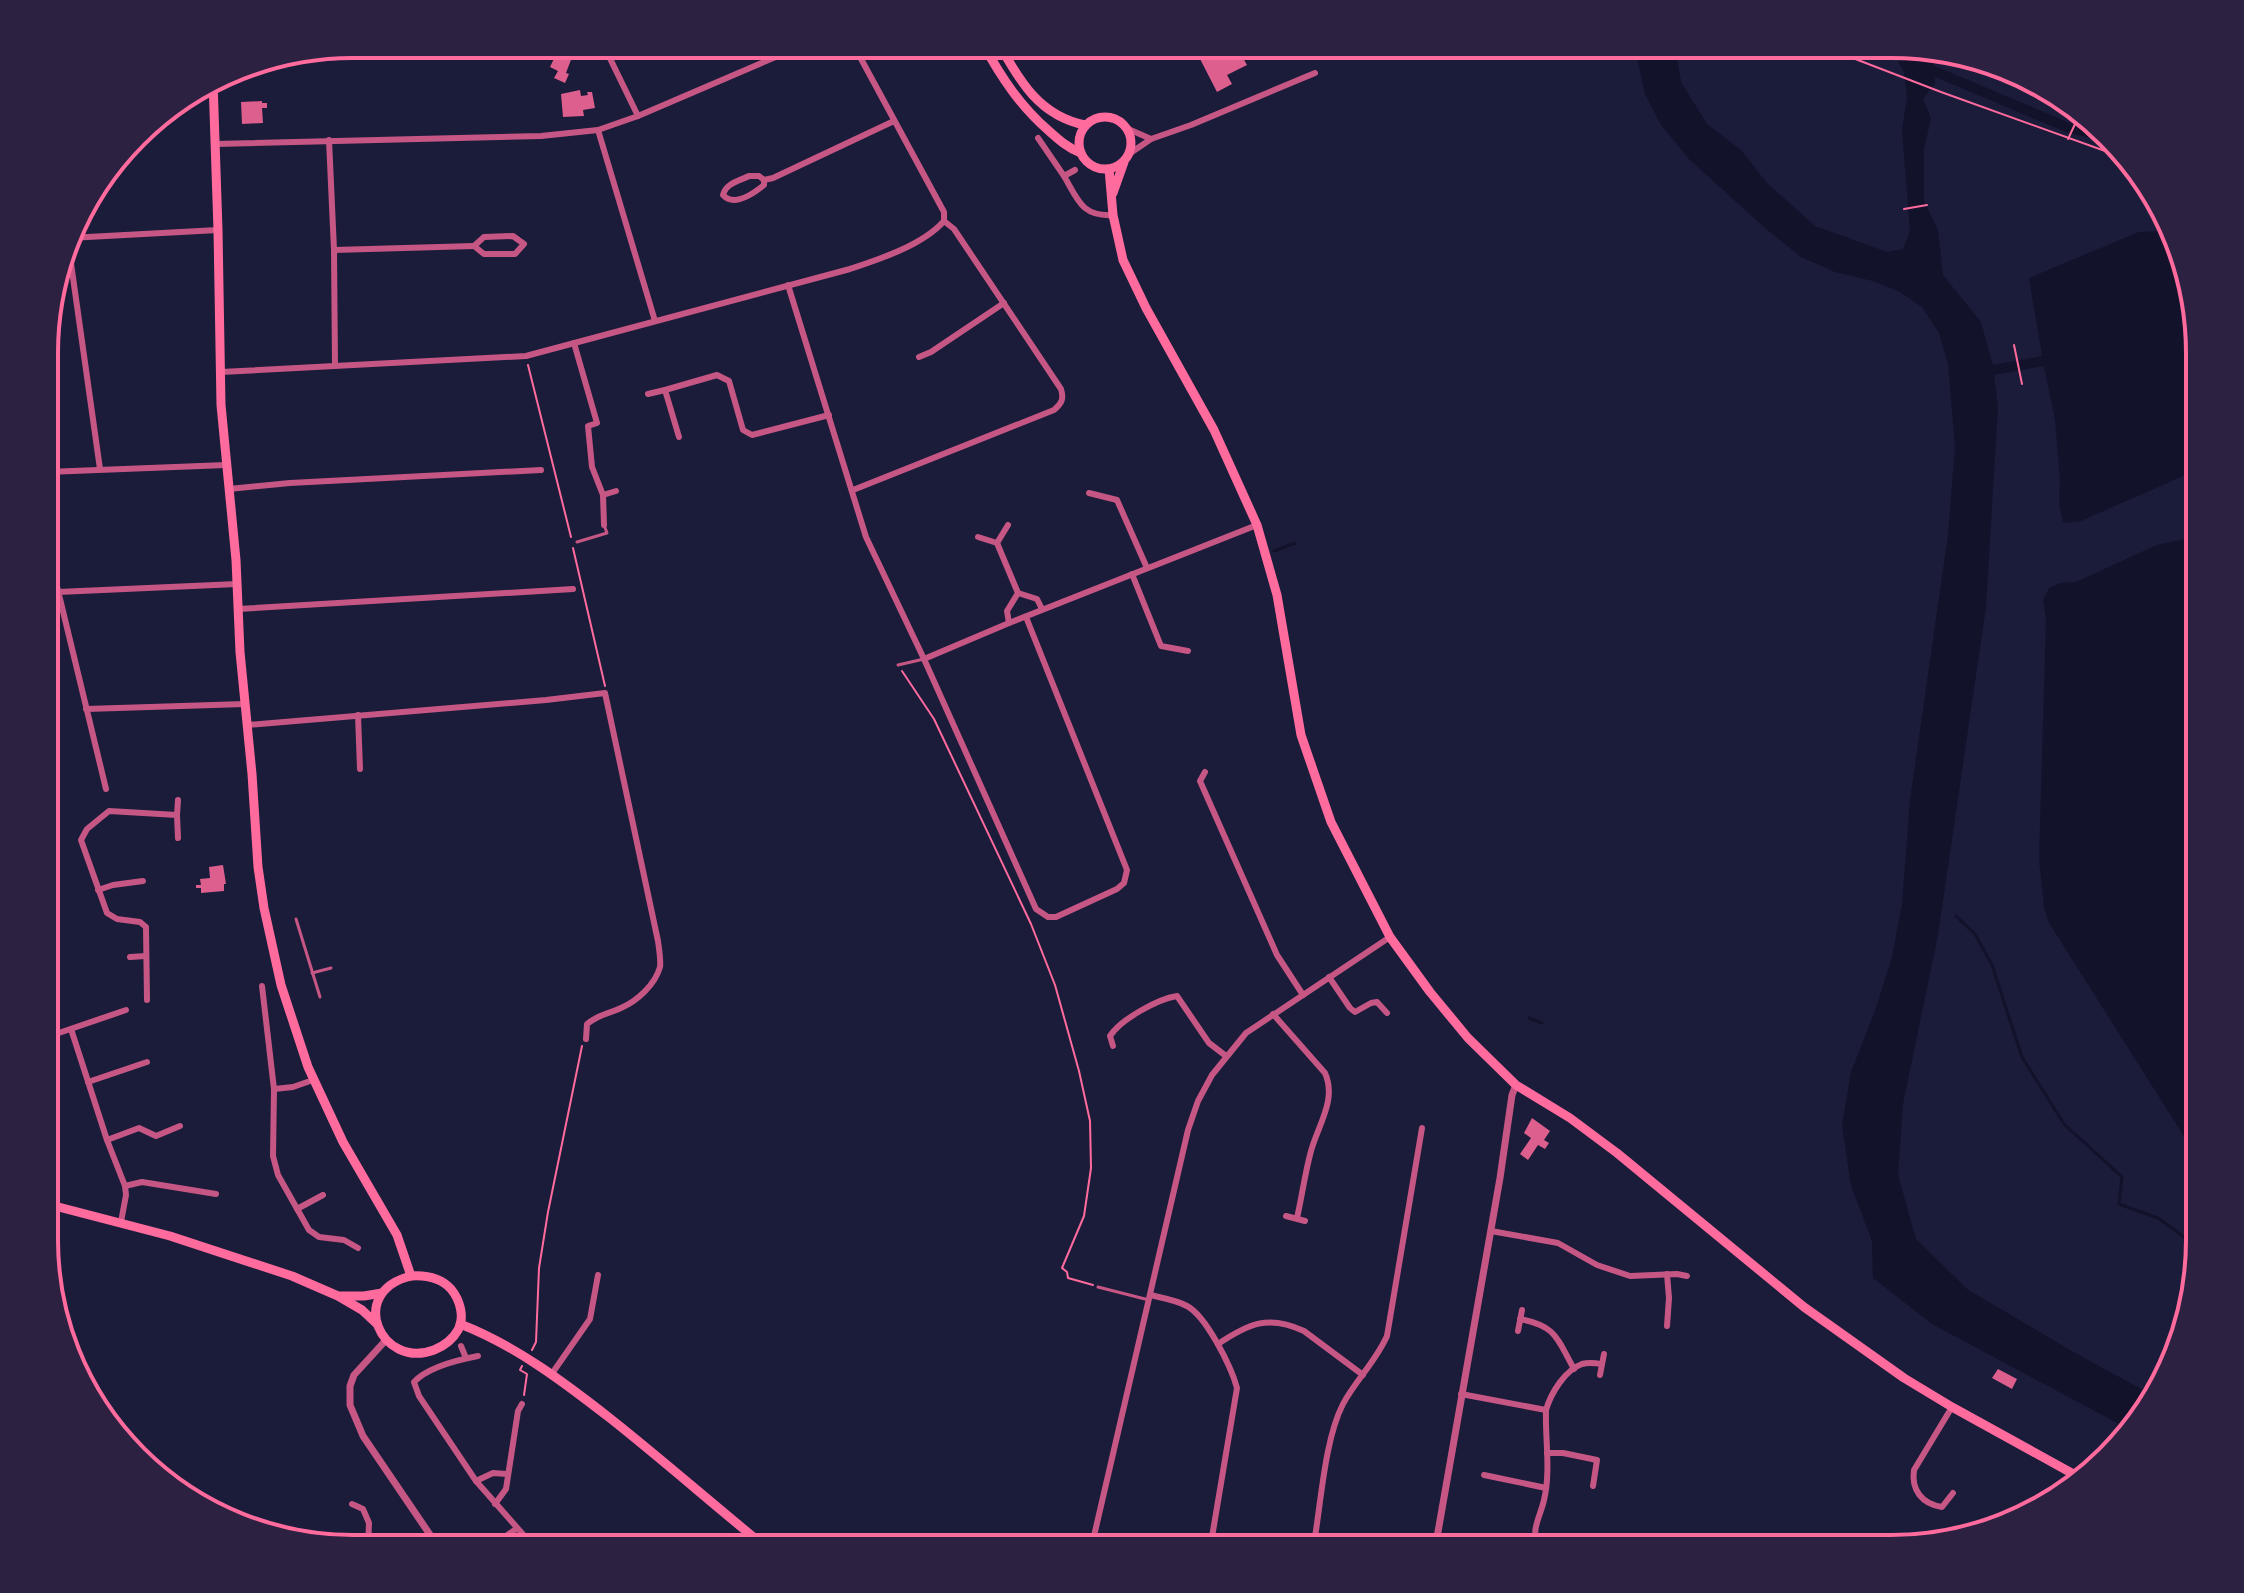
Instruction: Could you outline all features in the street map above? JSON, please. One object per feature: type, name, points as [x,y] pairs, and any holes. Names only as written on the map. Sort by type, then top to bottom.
[{"type":"main road","points":[[991,58],[1023,107],[1069,149],[1081,153]]},
{"type":"main road","points":[[1008,58],[1034,98],[1068,122],[1085,125]]},
{"type":"main road","points":[[214,94],[226,465],[258,867],[264,908],[285,1002],[313,1080],[343,1142],[397,1235],[411,1276]]},
{"type":"main road","points":[[1111,197],[1127,157],[1131,141],[1126,128],[1117,119],[1101,116],[1085,125],[1079,144],[1088,163],[1109,169],[1127,157]]},
{"type":"main road","points":[[1109,169],[1113,215],[1123,260],[1214,430],[1257,525],[1277,595],[1301,735],[1319,790],[1344,850],[1390,937],[1457,1027],[1516,1085],[1570,1118],[1617,1153],[1815,1315],[1892,1370],[2071,1473]]},
{"type":"main road","points":[[58,1207],[121,1222],[304,1280],[362,1310],[377,1324],[386,1340],[405,1351],[429,1352],[449,1341],[460,1324],[459,1304],[447,1286],[428,1276],[411,1276],[397,1280],[382,1293],[375,1307],[377,1324]]},
{"type":"main road","points":[[338,1296],[382,1293]]},
{"type":"main road","points":[[460,1324],[485,1335],[551,1375],[625,1430],[751,1535]]},
{"type":"street","points":[[610,58],[638,116]]},
{"type":"street","points":[[216,144],[541,136],[598,130],[773,58]]},
{"type":"street","points":[[221,372],[526,356],[882,258],[938,228],[944,221],[944,212],[860,58]]},
{"type":"street","points":[[1127,157],[1151,139],[1315,73]]},
{"type":"street","points":[[764,180],[894,121]]},
{"type":"street","points":[[1126,128],[1151,139]]},
{"type":"street","points":[[598,130],[655,321]]},
{"type":"street","points":[[1038,138],[1087,212],[1098,216],[1113,215]]},
{"type":"street","points":[[329,140],[335,366]]},
{"type":"street","points":[[1064,176],[1075,170]]},
{"type":"street","points":[[749,176],[759,176],[764,180],[764,185],[757,191],[734,201],[727,200],[723,195],[730,184],[749,176]]},
{"type":"street","points":[[853,490],[1054,410],[1061,404],[1061,389],[954,229],[944,221]]},
{"type":"street","points":[[80,239],[218,230]]},
{"type":"street","points":[[334,250],[474,246],[484,254],[515,254],[524,244],[513,236],[484,237],[474,246]]},
{"type":"street","points":[[72,264],[100,469]]},
{"type":"street","points":[[788,285],[866,537],[1036,909],[1048,917],[1056,917],[1117,889],[1124,883],[1127,870],[1026,617]]},
{"type":"street","points":[[919,357],[1004,303]]},
{"type":"street","points":[[574,343],[597,423],[588,426],[592,467],[603,495],[604,525]]},
{"type":"street","points":[[648,394],[717,375],[729,381],[743,430],[752,435],[829,415]]},
{"type":"street","points":[[665,390],[679,437]]},
{"type":"street","points":[[58,471],[226,465]]},
{"type":"street","points":[[229,489],[541,470]]},
{"type":"street","points":[[603,495],[616,491]]},
{"type":"street","points":[[1089,493],[1117,500],[1147,568]]},
{"type":"street","points":[[997,543],[1008,525]]},
{"type":"street","points":[[924,659],[1257,525]]},
{"type":"street","points":[[978,537],[997,543],[1018,593],[1037,599],[1042,609]]},
{"type":"street","points":[[1132,574],[1161,646],[1188,651]]},
{"type":"street","points":[[106,789],[58,592],[237,584]]},
{"type":"street","points":[[238,609],[573,589]]},
{"type":"street","points":[[1009,623],[1007,611],[1018,593]]},
{"type":"street","points":[[247,725],[605,693],[658,941],[660,966],[650,986],[634,1002],[601,1014],[587,1024],[586,1039]]},
{"type":"street","points":[[86,709],[245,704]]},
{"type":"street","points":[[358,715],[360,769]]},
{"type":"street","points":[[1200,781],[1205,772]]},
{"type":"street","points":[[1188,780],[1200,781]]},
{"type":"street","points":[[1200,781],[1277,955],[1303,995]]},
{"type":"street","points":[[178,800],[178,838]]},
{"type":"street","points":[[147,1000],[146,927],[140,922],[117,919],[107,913],[81,840],[87,829],[109,811],[177,815]]},
{"type":"street","points":[[98,890],[143,881]]},
{"type":"street","points":[[1094,1535],[1188,1130],[1198,1101],[1212,1075],[1246,1033],[1390,937]]},
{"type":"street","points":[[130,957],[146,956]]},
{"type":"street","points":[[1329,977],[1355,1012],[1377,1002],[1387,1013]]},
{"type":"street","points":[[262,986],[274,1089],[273,1156],[278,1175],[309,1230],[319,1237],[344,1240],[358,1248]]},
{"type":"street","points":[[1113,1046],[1110,1036],[1116,1027],[1164,998],[1177,996],[1209,1043],[1226,1056]]},
{"type":"street","points":[[58,1033],[126,1010]]},
{"type":"street","points":[[1273,1014],[1325,1073],[1329,1083],[1327,1108],[1310,1153],[1297,1218]]},
{"type":"street","points":[[71,1029],[125,1186],[121,1222]]},
{"type":"street","points":[[88,1082],[147,1062]]},
{"type":"street","points":[[274,1089],[313,1080]]},
{"type":"street","points":[[1437,1535],[1516,1085]]},
{"type":"street","points":[[107,1140],[139,1128],[156,1136],[180,1126]]},
{"type":"street","points":[[1315,1535],[1331,1439],[1342,1406],[1387,1336],[1422,1128]]},
{"type":"street","points":[[125,1186],[142,1182],[216,1194]]},
{"type":"street","points":[[297,1209],[323,1195]]},
{"type":"street","points":[[1286,1216],[1305,1221]]},
{"type":"street","points":[[1491,1231],[1558,1243],[1597,1265],[1630,1276],[1687,1276]]},
{"type":"street","points":[[1667,1274],[1667,1326]]},
{"type":"street","points":[[551,1375],[590,1319],[598,1275]]},
{"type":"street","points":[[1149,1298],[1181,1303],[1195,1311],[1233,1373],[1237,1388],[1212,1535]]},
{"type":"street","points":[[1518,1331],[1522,1310]]},
{"type":"street","points":[[1520,1319],[1546,1326],[1574,1369]]},
{"type":"street","points":[[1218,1344],[1241,1329],[1263,1321],[1293,1326],[1363,1375]]},
{"type":"street","points":[[386,1340],[354,1375],[350,1386],[350,1405],[363,1436],[430,1535]]},
{"type":"street","points":[[461,1346],[466,1358]]},
{"type":"street","points":[[1600,1375],[1604,1354]]},
{"type":"street","points":[[478,1356],[421,1370],[414,1382],[419,1396],[476,1481],[522,1535]]},
{"type":"street","points":[[1536,1535],[1534,1527],[1544,1503],[1546,1488],[1546,1410],[1555,1391],[1574,1369],[1590,1363],[1602,1364]]},
{"type":"street","points":[[1461,1394],[1546,1410]]},
{"type":"street","points":[[495,1504],[506,1489],[518,1411],[522,1404]]},
{"type":"street","points":[[1952,1407],[1914,1470],[1912,1481],[1915,1491],[1934,1506],[1942,1507],[1953,1493]]},
{"type":"street","points":[[1547,1453],[1597,1460],[1593,1486]]},
{"type":"street","points":[[476,1481],[493,1473],[507,1474]]},
{"type":"street","points":[[1484,1475],[1546,1488]]},
{"type":"street","points":[[363,1509],[370,1500]]},
{"type":"street","points":[[352,1504],[363,1509],[369,1523],[369,1535]]},
{"type":"street","points":[[507,1535],[516,1529]]},
{"type":"lane","points":[[577,542],[607,533],[604,525]]},
{"type":"lane","points":[[898,665],[924,659]]},
{"type":"lane","points":[[296,919],[320,997]]},
{"type":"lane","points":[[312,973],[331,968]]},
{"type":"lane","points":[[1098,1287],[1149,1298]]},
{"type":"path","points":[[1853,58],[2106,152]]},
{"type":"path","points":[[2068,139],[2075,123]]},
{"type":"path","points":[[1904,209],[1927,205]]},
{"type":"path","points":[[2014,345],[2022,384]]},
{"type":"path","points":[[526,356],[605,693]]},
{"type":"path","points":[[898,665],[934,719],[1031,924],[1055,985],[1079,1071],[1090,1121],[1091,1142],[1091,1168],[1084,1216],[1062,1268],[1068,1278],[1098,1287]]},
{"type":"path","points":[[529,1354],[536,1342],[539,1268],[548,1212],[580,1053],[586,1039]]},
{"type":"path","points":[[520,1370],[527,1374],[522,1404]]},
{"type":"shaded area","points":[[1637,58],[1677,58],[1681,82],[1707,124],[1741,150],[1767,183],[1815,226],[1887,252],[1903,249],[1910,231],[1902,130],[1907,97],[1904,72],[1896,58],[1934,62],[1935,83],[1923,99],[1931,118],[1924,149],[1924,201],[1938,230],[1943,275],[1981,322],[1993,366],[1998,407],[1986,607],[1938,935],[1903,1104],[1898,1175],[1916,1239],[1967,1289],[2144,1390],[2120,1425],[1932,1324],[1873,1278],[1872,1241],[1851,1186],[1842,1125],[1851,1072],[1892,957],[1902,904],[1910,800],[1948,535],[1955,447],[1948,364],[1939,333],[1922,307],[1900,292],[1873,281],[1835,272],[1801,257],[1765,228],[1689,159],[1661,125],[1645,94]]},
{"type":"shaded area","points":[[2160,231],[2180,296],[2186,353],[2186,475],[2081,521],[2063,523],[2059,504],[2055,420],[2029,278],[2139,232]]},
{"type":"shaded area","points":[[2186,539],[2186,1139],[2049,923],[2044,908],[2039,859],[2046,619],[2043,600],[2049,588],[2060,583],[2076,582],[2157,545]]},
{"type":"building","points":[[554,58],[572,58],[565,83],[554,78],[558,71],[550,67]]},
{"type":"building","points":[[1200,58],[1243,58],[1247,65],[1227,75],[1232,84],[1217,92]]},
{"type":"building","points":[[580,90],[581,96],[592,92],[595,108],[583,110],[584,116],[563,117],[561,94]]},
{"type":"building","points":[[241,102],[267,103],[267,108],[262,108],[263,123],[242,124]]},
{"type":"building","points":[[223,865],[224,891],[201,893],[201,888],[196,888],[196,885],[201,885],[200,879],[210,878],[209,867]]},
{"type":"building","points":[[1532,1118],[1550,1131],[1544,1140],[1549,1143],[1545,1149],[1538,1145],[1528,1160],[1520,1154],[1531,1138],[1524,1133]]},
{"type":"building","points":[[1998,1369],[2017,1379],[2012,1389],[1992,1378]]},
{"type":"waterway","points":[[1922,66],[2069,128],[2086,132]]},
{"type":"waterway","points":[[1982,372],[2043,361]]},
{"type":"waterway","points":[[1274,551],[1295,543]]},
{"type":"waterway","points":[[1956,916],[1975,934],[1992,965],[2022,1057],[2064,1124],[2122,1177],[2119,1204],[2158,1218],[2186,1238]]},
{"type":"waterway","points":[[1529,1018],[1542,1023]]}]
